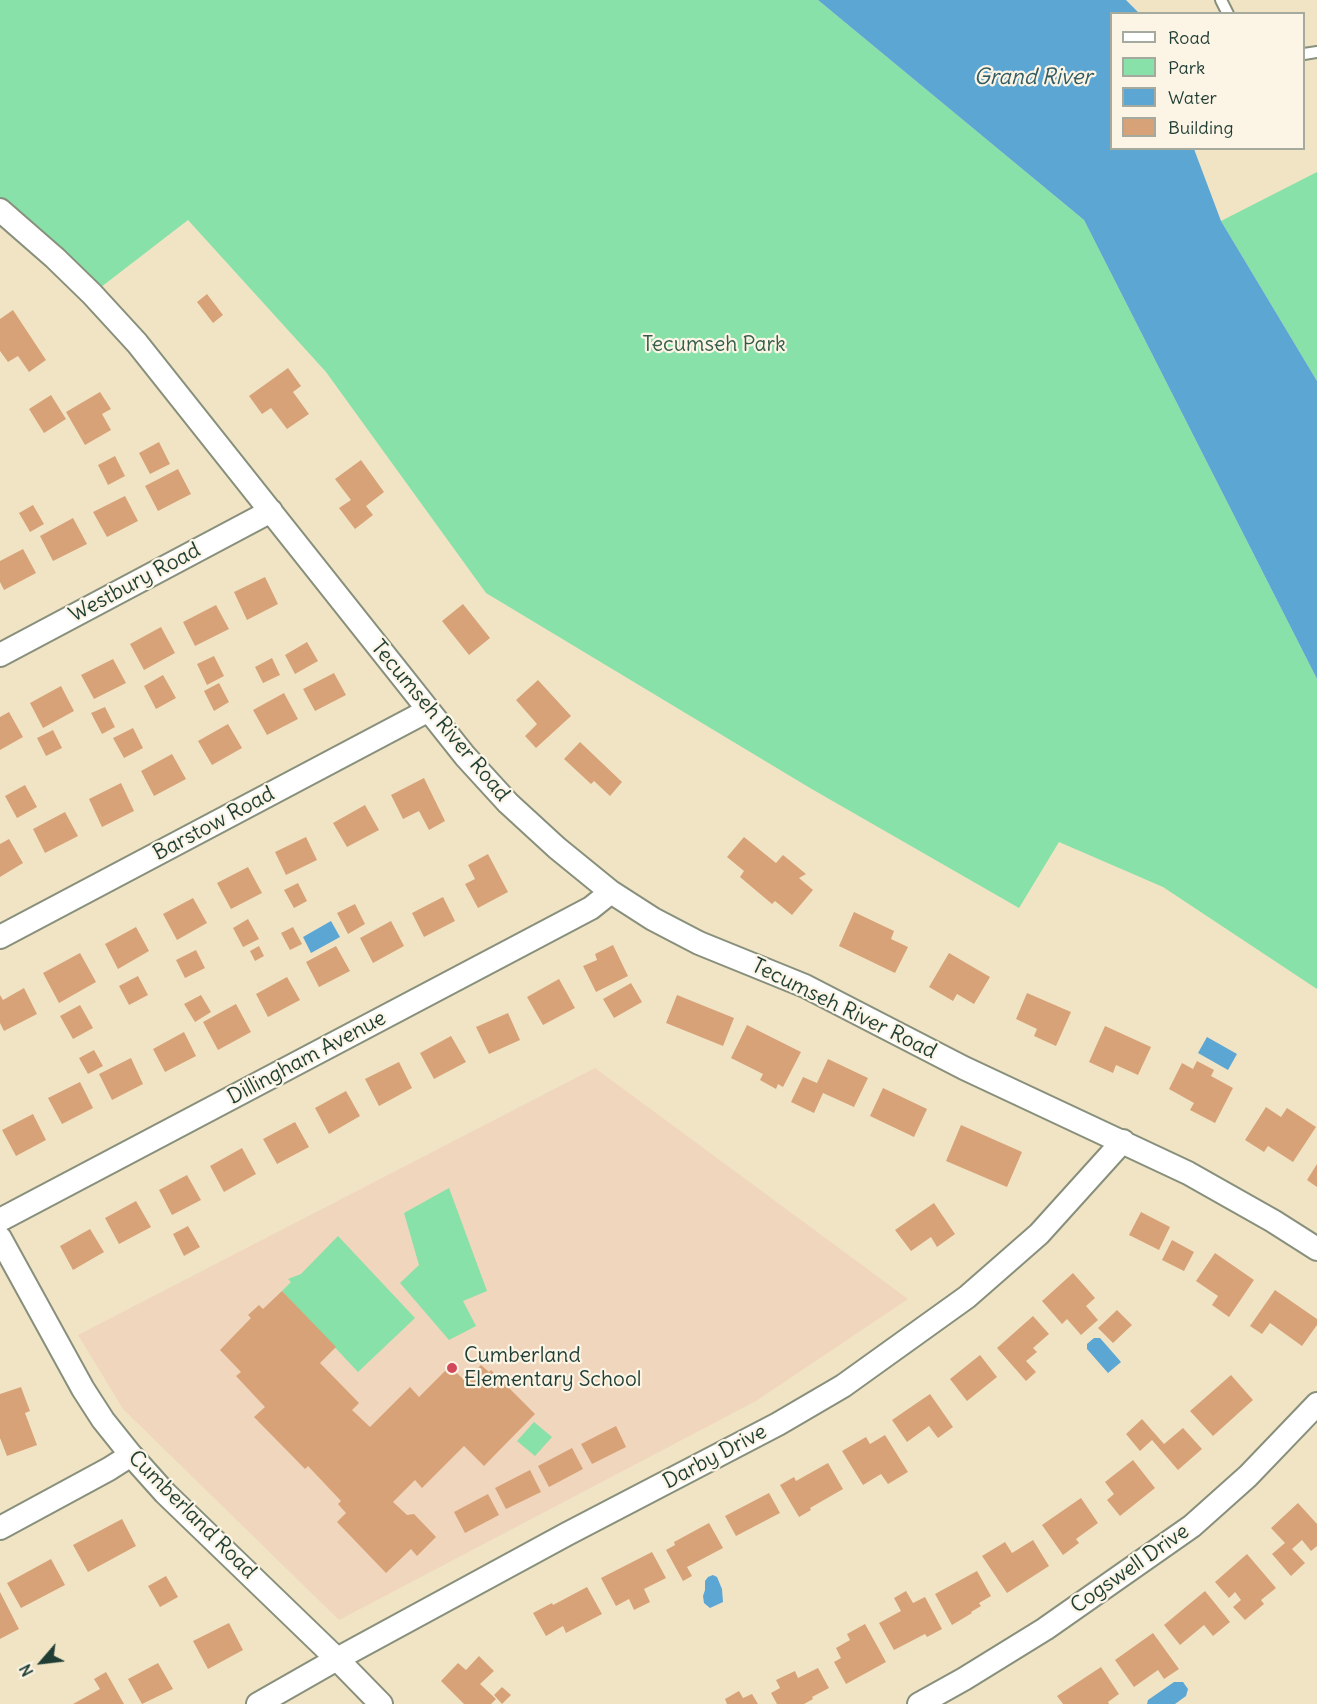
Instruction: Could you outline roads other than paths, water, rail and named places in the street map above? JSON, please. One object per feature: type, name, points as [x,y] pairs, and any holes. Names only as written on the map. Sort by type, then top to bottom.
[{"type":"street","name":"Tecumseh River Road","points":[[0,210],[92,294],[137,344],[465,756],[508,803],[557,848],[611,892],[653,919],[699,943],[805,986],[964,1068],[1188,1173],[1264,1215],[1317,1250]]},
{"type":"street","name":"Westbury Road","points":[[0,655],[271,511]]},
{"type":"street","name":"Barstow Road","points":[[0,937],[427,711]]},
{"type":"street","name":"Dillingham Avenue","points":[[0,1220],[591,908],[611,892]]},
{"type":"street","name":"Darby Drive","points":[[258,1704],[567,1534],[778,1424],[843,1386],[904,1344],[975,1290],[1039,1234],[1122,1141]]},
{"type":"street","name":"Cumberland Road","points":[[0,1238],[83,1389],[103,1420],[131,1455],[165,1493],[381,1704]]},
{"type":"street","name":"Cogswell Drive","points":[[919,1704],[1045,1629],[1192,1526],[1248,1476],[1317,1404]]},
{"type":"street","points":[[0,1528],[131,1455]]},
{"type":"water","name":"Grand River","points":[[818,0],[1126,0],[1138,12],[1110,12],[1110,150],[1194,150],[1221,221],[1317,381],[1317,679],[1084,220]]},
{"type":"water","points":[[331,921],[340,937],[311,953],[303,937]]},
{"type":"water","points":[[1207,1037],[1237,1054],[1228,1070],[1198,1053]]},
{"type":"water","points":[[1094,1338],[1100,1338],[1121,1362],[1108,1373],[1087,1349],[1087,1344]]},
{"type":"water","points":[[713,1575],[717,1577],[722,1589],[723,1602],[710,1608],[704,1603],[703,1596],[705,1581]]},
{"type":"water","points":[[1174,1682],[1183,1682],[1188,1689],[1186,1696],[1175,1704],[1147,1704],[1148,1700]]},
{"type":"place","name":"Cumberland Elementary School","points":[[452,1368]]},
{"type":"park label","name":"Tecumseh Park","points":[[714,345]]}]
